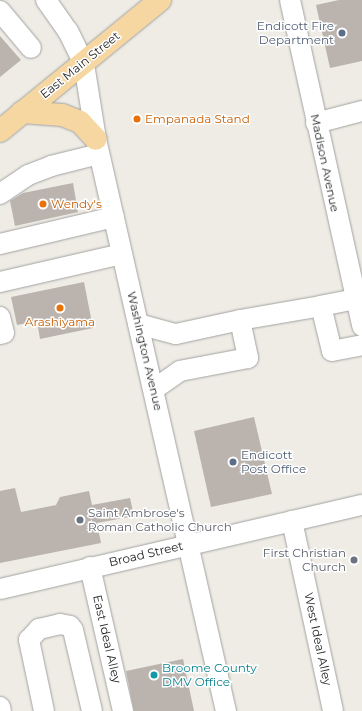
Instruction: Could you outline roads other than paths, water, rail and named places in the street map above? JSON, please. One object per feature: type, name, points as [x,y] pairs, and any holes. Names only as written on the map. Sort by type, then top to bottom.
[{"type":"main road","name":"East Main Street","points":[[0,130],[84,64],[160,0]]},
{"type":"main road","points":[[22,112],[62,115],[80,122],[98,146]]},
{"type":"street","name":"Washington Avenue","points":[[46,0],[68,32],[84,64],[98,146],[226,711]]},
{"type":"street","name":"Madison Avenue","points":[[290,0],[362,326]]},
{"type":"street","points":[[0,11],[31,48]]},
{"type":"street","points":[[316,123],[362,111]]},
{"type":"street","points":[[0,194],[28,175],[98,146]]},
{"type":"street","points":[[0,244],[114,217]]},
{"type":"street","points":[[0,282],[122,254]]},
{"type":"street","points":[[138,324],[176,334],[240,320],[356,299]]},
{"type":"street","points":[[321,306],[332,351],[362,345]]},
{"type":"street","points":[[0,317],[4,333],[0,334]]},
{"type":"street","points":[[154,389],[180,371],[248,358],[240,320]]},
{"type":"street","name":"Broad Street","points":[[0,589],[362,505]]},
{"type":"street","name":"West Ideal Alley","points":[[292,521],[333,711]]},
{"type":"street","name":"East Ideal Alley","points":[[90,567],[123,711]]},
{"type":"street","points":[[44,711],[29,640],[39,629],[60,624],[70,626],[73,630],[92,711]]},
{"type":"place","name":"Endicott Fire Department","points":[[342,33]]},
{"type":"place","name":"Empanada Stand","points":[[137,119]]},
{"type":"place","name":"Wendy's","points":[[43,204]]},
{"type":"place","name":"Arashiyama","points":[[60,308]]},
{"type":"place","name":"Endicott Post Office","points":[[233,462]]},
{"type":"place","name":"Saint Ambrose's Roman Catholic Church","points":[[80,520]]},
{"type":"place","name":"First Christian Church","points":[[354,560]]},
{"type":"place","name":"Broome County DMV Office","points":[[154,675]]}]
